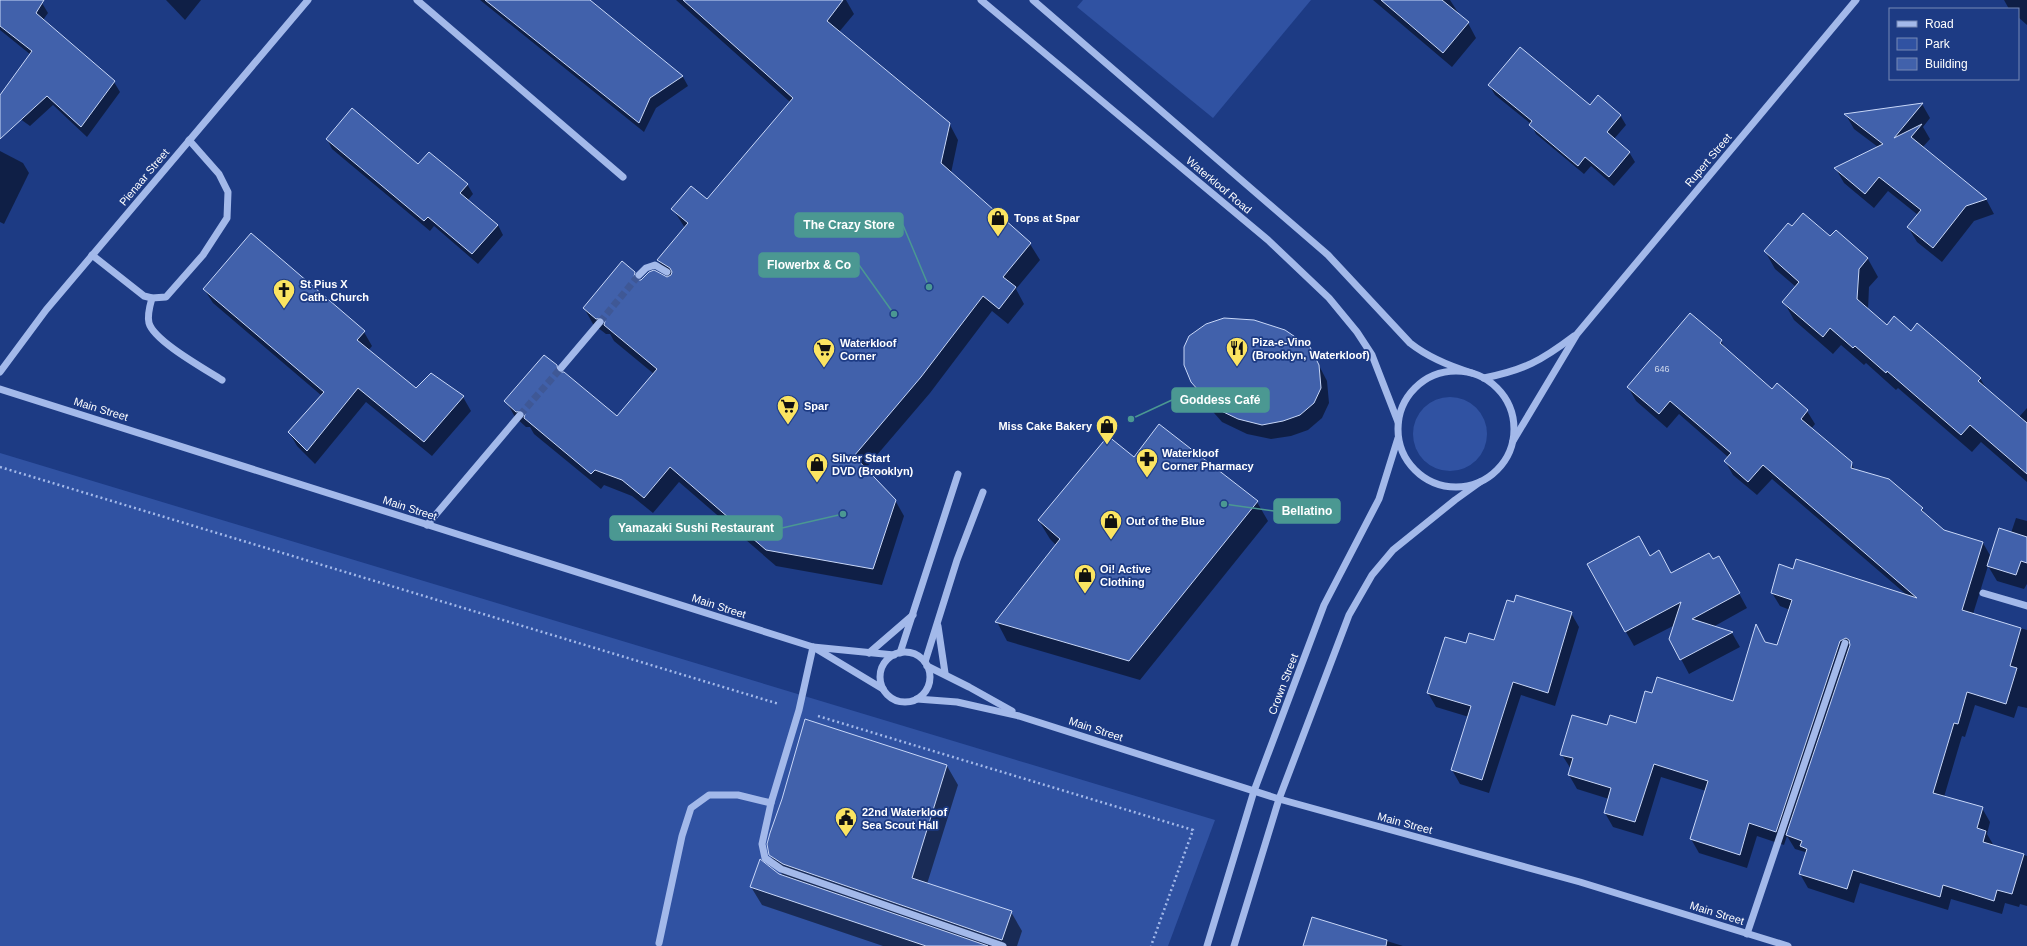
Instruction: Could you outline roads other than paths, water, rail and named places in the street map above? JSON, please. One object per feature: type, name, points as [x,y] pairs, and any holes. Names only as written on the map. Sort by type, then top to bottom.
[{"type":"street","name":"Pienaar Street","points":[[0,372],[46,310],[308,0]]},
{"type":"street","points":[[417,0],[623,177]]},
{"type":"street","name":"Waterkloof Road","points":[[981,0],[1268,240],[1329,298],[1357,332],[1372,355],[1398,422]]},
{"type":"street","name":"Waterkloof Road","points":[[1033,0],[1328,255],[1410,343],[1445,364],[1472,373]]},
{"type":"street","name":"Rupert Street","points":[[1513,441],[1577,334],[1856,0]]},
{"type":"street","points":[[92,256],[144,296],[152,298],[166,297],[203,255],[227,218],[228,192],[219,174],[189,140]]},
{"type":"street","points":[[639,275],[646,268],[655,265],[667,272]]},
{"type":"street","points":[[152,298],[148,322],[153,332],[179,352],[222,380]]},
{"type":"street","points":[[561,368],[600,322]]},
{"type":"street","name":"Rupert Street","points":[[1484,378],[1505,374],[1534,364],[1577,334]]},
{"type":"street","points":[[1234,946],[1279,799],[1349,615],[1372,575],[1393,550],[1480,482],[1491,476],[1503,463],[1510,452],[1513,441],[1514,419],[1509,405],[1501,392],[1484,378],[1472,373],[1447,371],[1423,380],[1406,398],[1399,414],[1398,438],[1406,460],[1416,472],[1429,480],[1450,487],[1466,486],[1480,482]]},
{"type":"street","name":"Main Street","points":[[0,389],[813,647],[869,653],[896,654]]},
{"type":"street","points":[[428,525],[520,415]]},
{"type":"street","name":"Crown Street","points":[[1207,946],[1254,791],[1324,605],[1379,499],[1398,438]]},
{"type":"street","points":[[896,654],[913,615],[958,474]]},
{"type":"street","points":[[926,664],[913,654],[896,654],[888,659],[881,670],[880,676],[883,689],[887,694],[898,701],[910,702],[917,699],[926,691],[930,678],[926,664],[937,624],[957,560],[983,492]]},
{"type":"street","points":[[1983,593],[2027,606]]},
{"type":"street","points":[[869,653],[913,615]]},
{"type":"street","points":[[937,624],[945,673]]},
{"type":"street","points":[[1747,934],[1845,643]]},
{"type":"street","points":[[813,647],[799,710],[771,803],[762,844],[765,858],[782,869],[1004,946]]},
{"type":"street","name":"Main Street","points":[[813,647],[883,689]]},
{"type":"street","name":"Main Street","points":[[926,664],[945,673],[1019,716]]},
{"type":"street","name":"Main Street","points":[[917,699],[957,702],[1019,716],[1279,799],[1580,882],[1788,946]]},
{"type":"street","points":[[659,943],[682,836],[691,808],[709,795],[738,795],[771,803]]},
{"type":"tunnel","points":[[600,322],[639,275]]},
{"type":"tunnel","points":[[520,415],[561,368]]},
{"type":"place","name":"Tops at Spar","points":[[998,238]]},
{"type":"place","name":"The Crazy Store","points":[[929,287]]},
{"type":"place","name":"St Pius X Cath. Church","points":[[284,310]]},
{"type":"place","name":"Flowerbx & Co","points":[[894,314]]},
{"type":"place","name":"Waterkloof Corner","points":[[824,368]]},
{"type":"place","name":"Piza-e-Vino (Brooklyn, Waterkloof)","points":[[1237,368]]},
{"type":"place","name":"Goddess Café","points":[[1131,419]]},
{"type":"place","name":"Spar","points":[[788,426]]},
{"type":"place","name":"Miss Cake Bakery","points":[[1107,446]]},
{"type":"place","name":"Waterkloof Corner Pharmacy","points":[[1147,478]]},
{"type":"place","name":"Silver Start DVD (Brooklyn)","points":[[817,484]]},
{"type":"place","name":"Bellatino","points":[[1224,504]]},
{"type":"place","name":"Yamazaki Sushi Restaurant","points":[[843,514]]},
{"type":"place","name":"Out of the Blue","points":[[1111,540]]},
{"type":"place","name":"Oi! Active Clothing","points":[[1085,594]]},
{"type":"place","name":"22nd Waterkloof Sea Scout Hall","points":[[846,838]]}]
